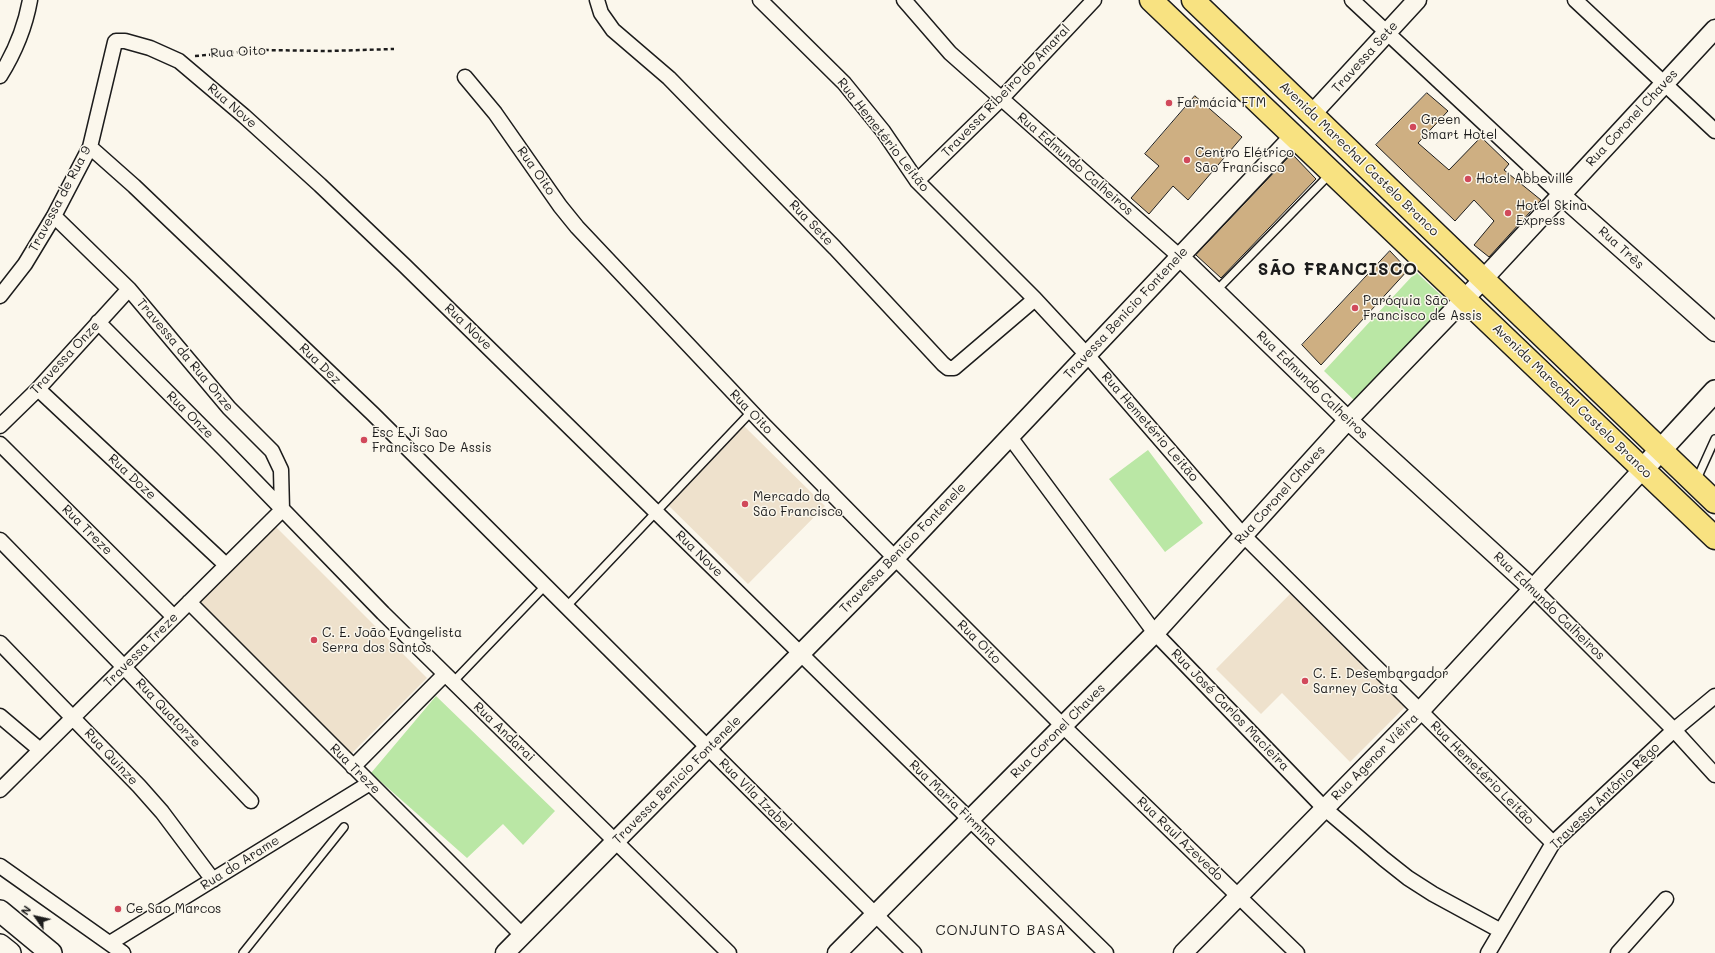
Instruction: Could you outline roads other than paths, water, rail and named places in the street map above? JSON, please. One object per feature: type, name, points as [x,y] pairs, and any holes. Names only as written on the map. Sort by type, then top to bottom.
[{"type":"main road","name":"Avenida Marechal Castelo Branco","points":[[1151,0],[1715,538]]},
{"type":"main road","name":"Avenida Marechal Castelo Branco","points":[[1193,0],[1715,502]]},
{"type":"main road","points":[[1643,469],[1715,391]]},
{"type":"main road","points":[[0,911],[51,953]]},
{"type":"main road","points":[[0,945],[10,953]]},
{"type":"street","points":[[0,76],[16,48],[27,15],[30,0]]},
{"type":"street","name":"Rua Sete","points":[[597,0],[601,13],[613,30],[669,78],[835,248],[942,364],[948,368],[954,368],[1035,299]]},
{"type":"street","name":"Rua Hemetério Leitão","points":[[760,0],[844,84],[882,131],[917,181],[1035,299],[1087,355],[1243,535],[1553,843]]},
{"type":"street","name":"Rua Edmundo Calheiros","points":[[904,0],[950,53],[1179,256],[1348,420],[1533,588],[1674,730],[1715,775]]},
{"type":"street","name":"Travessa Ribeiro do Amaral","points":[[917,181],[1001,99],[1094,0]]},
{"type":"street","name":"Rua Três","points":[[1352,0],[1561,195],[1715,332]]},
{"type":"street","name":"Travessa Sete","points":[[1312,114],[1417,0]]},
{"type":"street","points":[[1575,0],[1715,131]]},
{"type":"street","name":"Rua Coronel Chaves","points":[[837,953],[1156,633],[1348,420],[1484,279],[1715,29]]},
{"type":"street","name":"Rua Nove","points":[[113,46],[116,41],[125,41],[150,48],[179,61],[244,116],[320,185],[411,272],[800,653]]},
{"type":"street","name":"Travessa de Rua 9","points":[[0,296],[25,264],[54,216],[90,147],[113,46]]},
{"type":"street","name":"Rua Oito","points":[[465,77],[495,113],[560,206],[577,227],[751,412],[1063,726]]},
{"type":"street","name":"Travessa Benicio Fontenele","points":[[505,953],[895,558],[1294,136]]},
{"type":"street","name":"Rua Dez","points":[[90,147],[134,186],[367,408],[545,586]]},
{"type":"street","name":"Travessa da Rua Onze","points":[[54,216],[129,289],[229,408],[272,451],[281,470],[282,510]]},
{"type":"street","name":"Travessa Onze","points":[[0,426],[38,389],[129,289]]},
{"type":"street","name":"Rua Onze","points":[[98,322],[224,449],[282,510]]},
{"type":"street","name":"Rua Doze","points":[[38,389],[226,564]]},
{"type":"street","name":"Rua José Carlos Macieira","points":[[1010,437],[1156,633],[1324,808],[1408,878],[1433,894],[1501,931]]},
{"type":"street","name":"Rua Treze","points":[[0,444],[174,617]]},
{"type":"street","name":"Rua Agenor Viêira","points":[[1183,953],[1420,711],[1643,469]]},
{"type":"street","name":"Travessa Treze","points":[[0,790],[39,749],[74,717],[123,666],[190,602],[226,564],[282,510]]},
{"type":"street","name":"Rua Andarai","points":[[282,510],[383,613],[729,953]]},
{"type":"street","name":"Rua Quatorze","points":[[0,540],[123,666],[251,801]]},
{"type":"street","name":"Rua Vila Izabel","points":[[545,586],[914,953]]},
{"type":"street","name":"Rua Treze","points":[[190,602],[522,935]]},
{"type":"street","name":"Rua Quinze","points":[[0,643],[74,717],[162,812],[213,880]]},
{"type":"street","name":"Rua Maria Firmina","points":[[800,653],[1106,953]]},
{"type":"street","points":[[353,767],[449,678]]},
{"type":"street","name":"Travessa Antônio Rêgo","points":[[1488,953],[1553,843],[1674,730],[1715,696]]},
{"type":"street","points":[[0,716],[39,749]]},
{"type":"street","name":"Rua Raul Azevedo","points":[[1063,726],[1297,953]]},
{"type":"street","name":"Rua do Arame","points":[[110,944],[370,784]]},
{"type":"street","points":[[0,866],[123,953]]},
{"type":"street","points":[[1618,953],[1666,899]]},
{"type":"lane","points":[[1215,292],[1332,172]]},
{"type":"lane","points":[[566,607],[751,412]]},
{"type":"lane","points":[[1695,483],[1715,439]]},
{"type":"lane","points":[[449,678],[545,586]]},
{"type":"lane","points":[[243,953],[344,827]]},
{"type":"place","name":"Farmácia FTM","points":[[1169,103]]},
{"type":"place","name":"Green Smart Hotel","points":[[1413,127]]},
{"type":"place","name":"Centro Elétrico São Francisco","points":[[1187,160]]},
{"type":"place","name":"Hotel Abbeville","points":[[1468,179]]},
{"type":"place","name":"Hotel Skina Express","points":[[1508,213]]},
{"type":"place","name":"Paróquia São Francisco de Assis","points":[[1355,308]]},
{"type":"place","name":"Esc E Ji Sao Francisco De Assis","points":[[364,440]]},
{"type":"place","name":"Mercado do São Francisco","points":[[745,504]]},
{"type":"place","name":"C. E. João Evangelista Serra dos Santos","points":[[314,640]]},
{"type":"place","name":"C. E. Desembargador Sarney Costa","points":[[1305,681]]},
{"type":"place","name":"Ce Sao Marcos","points":[[118,909]]},
{"type":"district","name":"SÃO FRANCISCO","points":[[1338,270]]},
{"type":"district","name":"CONJUNTO BASA","points":[[1001,931]]}]
